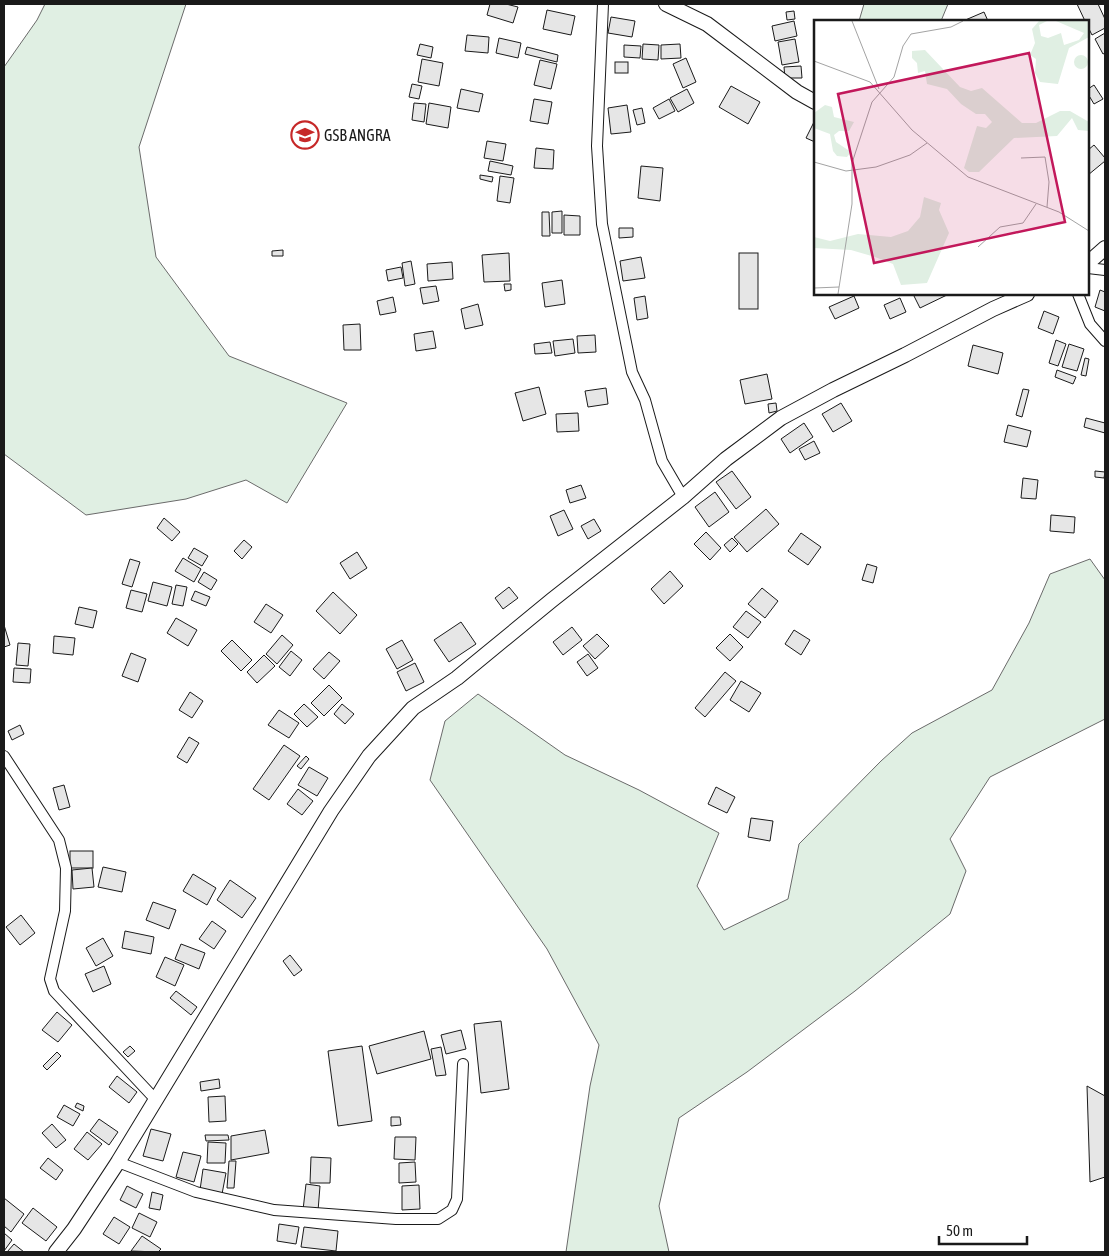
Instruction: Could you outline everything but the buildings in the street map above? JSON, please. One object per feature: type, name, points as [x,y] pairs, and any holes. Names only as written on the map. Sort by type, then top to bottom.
[{"type":"street","points":[[603,4],[597,146],[602,224],[632,372],[645,400],[662,461],[683,497]]},
{"type":"street","points":[[666,4],[707,24],[798,92],[814,101]]},
{"type":"street","points":[[1089,262],[1105,248]]},
{"type":"street","points":[[1089,268],[1105,270]]},
{"type":"street","points":[[56,1252],[118,1162],[332,811],[369,756],[413,708],[457,678],[683,497],[726,459],[780,418],[1025,295]]},
{"type":"street","points":[[1078,295],[1090,324],[1105,341]]},
{"type":"street","points":[[4,756],[59,840],[66,868],[65,911],[50,978],[54,991],[156,1100]]},
{"type":"street","points":[[118,1162],[196,1192],[274,1210],[396,1219],[438,1219],[452,1210],[457,1199],[464,1064]]},
{"type":"green space","points":[[45,4],[186,4],[139,147],[156,257],[229,356],[347,403],[287,503],[246,480],[186,499],[86,515],[4,454],[4,67],[37,20]]},
{"type":"green space","points":[[864,4],[948,4],[941,20],[859,20]]},
{"type":"green space","points":[[1090,559],[1105,580],[1105,719],[990,777],[950,839],[966,871],[950,914],[855,991],[747,1072],[679,1118],[659,1206],[669,1252],[566,1252],[590,1086],[599,1045],[547,949],[430,780],[445,721],[478,694],[565,755],[639,790],[719,833],[697,886],[724,930],[788,899],[799,844],[881,761],[912,733],[992,690],[1029,623],[1050,574]]},
{"type":"place","name":"GSB ANGRA","points":[[305,135]]}]
